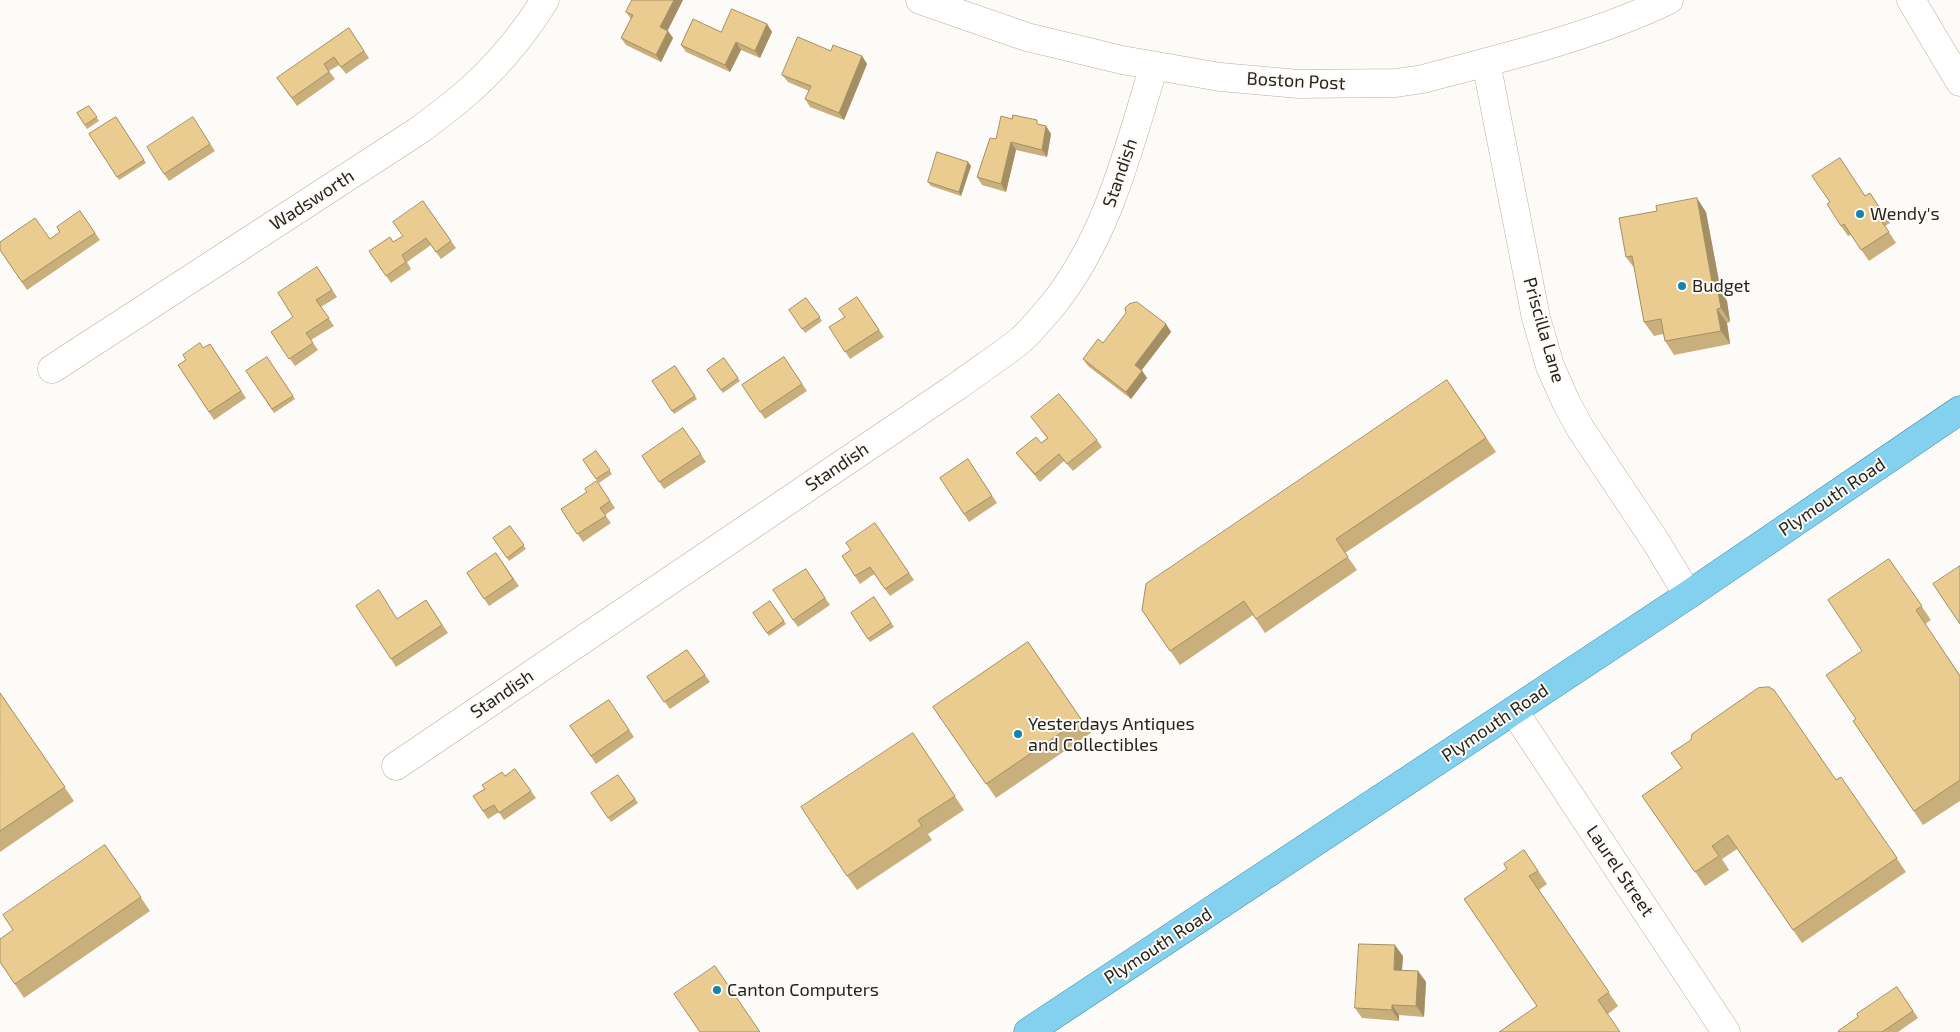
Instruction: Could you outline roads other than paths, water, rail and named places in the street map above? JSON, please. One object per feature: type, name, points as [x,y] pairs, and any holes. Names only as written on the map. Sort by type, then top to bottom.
[{"type":"main road","name":"Plymouth Road","points":[[1028,1032],[1688,595],[1960,410]]},
{"type":"street","name":"Wadsworth","points":[[52,369],[418,131],[464,95],[497,63],[534,18],[545,0]]},
{"type":"street","name":"Boston Post","points":[[924,1],[1027,37],[1122,60],[1220,77],[1299,84],[1347,84],[1396,83],[1423,79],[1609,26],[1669,0]]},
{"type":"street","points":[[1911,0],[1960,82]]},
{"type":"street","name":"Priscilla Lane","points":[[1486,62],[1536,318],[1550,366],[1580,428],[1656,542],[1688,595]]},
{"type":"street","name":"Standish","points":[[396,766],[959,385],[1022,339],[1063,291],[1081,266],[1096,238],[1116,189],[1154,66]]},
{"type":"street","name":"Laurel Street","points":[[1514,711],[1726,1032]]},
{"type":"place","name":"Wendy's","points":[[1860,214]]},
{"type":"place","name":"Budget","points":[[1682,286]]},
{"type":"place","name":"Yesterdays Antiques and Collectibles","points":[[1018,734]]},
{"type":"place","name":"Canton Computers","points":[[717,990]]}]
